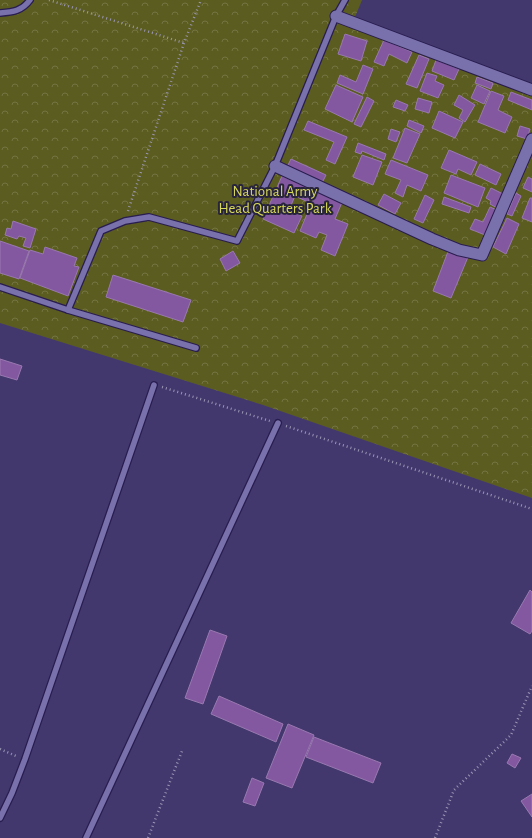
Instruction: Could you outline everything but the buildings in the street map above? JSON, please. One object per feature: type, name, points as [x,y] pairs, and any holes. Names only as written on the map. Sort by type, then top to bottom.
[{"type":"street","points":[[336,16],[532,90]]},
{"type":"street","points":[[275,166],[432,239],[459,250],[482,255],[532,139]]},
{"type":"lane","points":[[0,13],[15,12],[25,7],[30,0]]},
{"type":"lane","points":[[68,310],[101,230],[125,221],[148,217],[237,242],[275,166],[336,16],[345,0]]},
{"type":"lane","points":[[0,287],[68,310],[196,348]]},
{"type":"lane","points":[[0,818],[12,793],[25,759],[154,385]]},
{"type":"lane","points":[[86,838],[278,423]]},
{"type":"path","points":[[49,0],[184,43]]},
{"type":"path","points":[[125,221],[184,43],[201,0]]},
{"type":"path","points":[[154,385],[278,423],[532,509]]},
{"type":"path","points":[[435,838],[454,790],[511,735],[532,686]]},
{"type":"path","points":[[0,750],[25,759]]},
{"type":"path","points":[[148,838],[182,751]]},
{"type":"green space","name":"National Army Head Quarters Park","points":[[0,0],[362,0],[355,17],[532,87],[532,498],[263,405],[0,323]]}]
